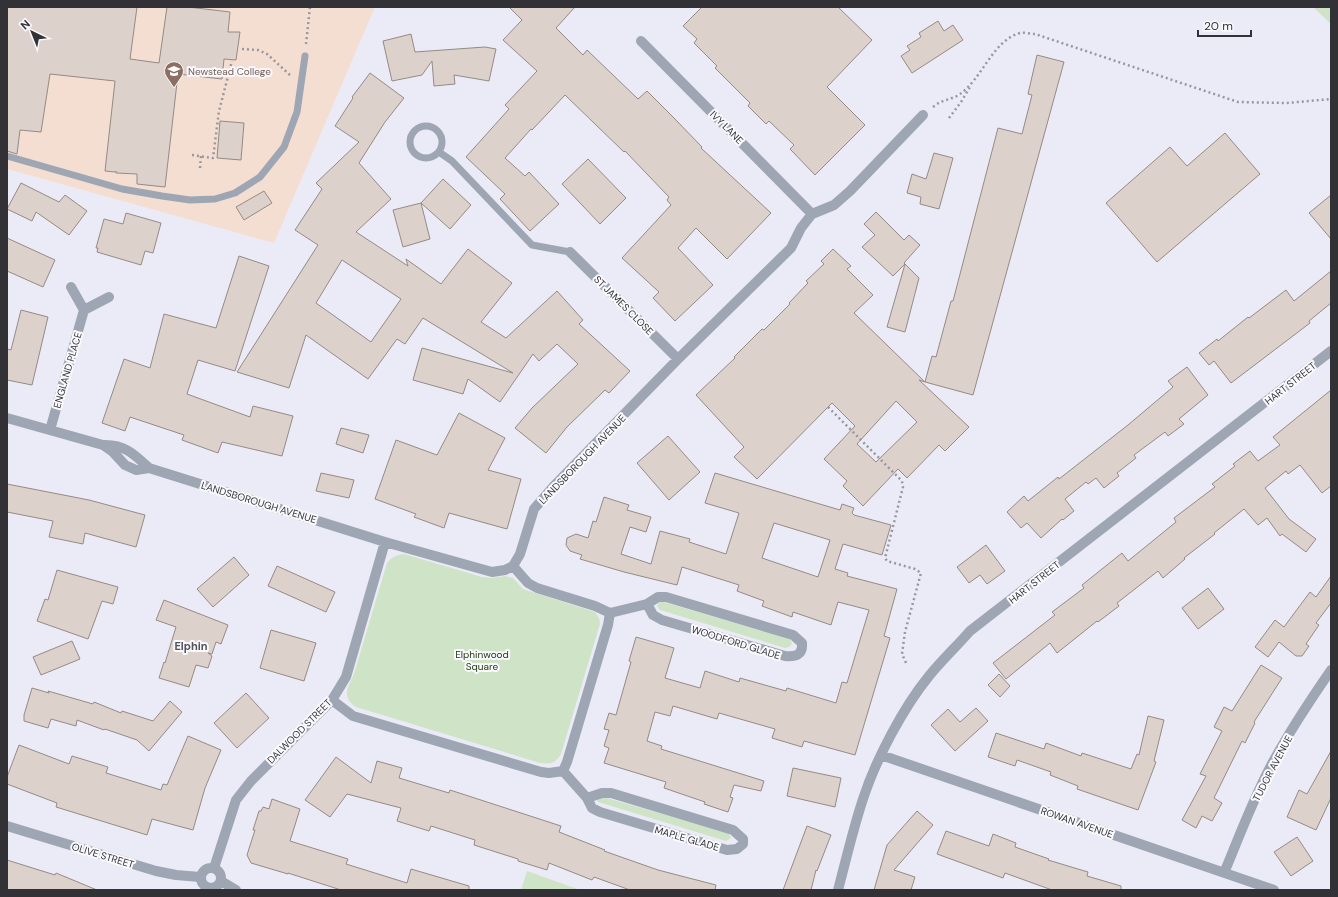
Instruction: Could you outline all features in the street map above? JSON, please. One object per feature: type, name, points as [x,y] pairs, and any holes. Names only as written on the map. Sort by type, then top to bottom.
[{"type":"street","name":"IVY LANE","points":[[641,41],[812,214]]},
{"type":"street","points":[[812,214],[834,205],[850,191],[923,115]]},
{"type":"street","name":"LANDSBOROUGH AVENUE","points":[[7,418],[102,445],[113,452],[125,465],[136,470],[148,468],[385,542],[492,572],[505,570],[513,566],[520,554],[534,509],[553,487],[678,359],[791,248],[801,228],[812,214]]},
{"type":"street","name":"ST JAMES CLOSE","points":[[570,252],[678,359]]},
{"type":"street","points":[[71,287],[84,310],[109,297]]},
{"type":"street","name":"ENGLAND PLACE","points":[[50,430],[84,310]]},
{"type":"street","name":"HART STREET","points":[[838,890],[863,798],[881,755],[905,710],[929,676],[970,631],[1331,351]]},
{"type":"street","name":"DALWOOD STREET","points":[[214,868],[236,800],[251,781],[332,700],[346,677],[385,542]]},
{"type":"street","points":[[332,700],[353,716],[542,772],[549,773],[563,771],[608,625],[610,613],[595,606],[537,588],[528,583],[513,566]]},
{"type":"street","name":"WOODFORD GLADE","points":[[610,613],[647,604],[658,597],[666,597],[793,635],[802,644],[802,649],[798,655],[793,657],[785,656],[662,620],[653,615],[647,604]]},
{"type":"street","name":"TUDOR AVENUE","points":[[1224,873],[1250,810],[1274,761],[1306,706],[1331,670]]},
{"type":"street","name":"ROWAN AVENUE","points":[[881,755],[1274,890]]},
{"type":"street","name":"MAPLE GLADE","points":[[563,771],[588,798],[592,808],[600,812],[727,850],[737,849],[743,844],[743,839],[733,830],[612,793],[602,793],[588,798]]},
{"type":"street","name":"OLIVE STREET","points":[[7,826],[156,871],[176,875],[200,877]]},
{"type":"street","points":[[214,868],[221,874],[221,881],[217,887],[211,889],[202,884],[200,877],[205,869],[214,868]]},
{"type":"street","points":[[221,881],[236,890]]},
{"type":"lane","points":[[7,156],[122,189],[190,200],[215,199],[235,193],[260,177],[284,147],[297,112],[305,56]]},
{"type":"lane","points":[[428,126],[437,130],[442,139],[439,152],[433,157],[429,158],[418,156],[411,149],[410,143],[413,133],[422,127],[428,126]]},
{"type":"lane","points":[[439,152],[452,161],[532,245],[570,252]]},
{"type":"path","points":[[305,56],[310,7]]},
{"type":"path","points":[[923,115],[939,102],[960,95],[971,84],[1004,41],[1020,33],[1035,34],[1238,102],[1287,103],[1331,99]]},
{"type":"path","points":[[242,49],[258,50],[267,54],[285,69],[300,86]]},
{"type":"path","points":[[192,155],[213,158],[218,111],[232,61]]},
{"type":"path","points":[[949,118],[961,102],[971,84]]},
{"type":"path","points":[[200,168],[202,156]]},
{"type":"path","points":[[828,407],[902,482],[903,487],[885,558],[887,561],[915,569],[922,573],[905,632],[902,654],[907,665]]},
{"type":"shaded area","name":"Newstead College","points":[[7,7],[375,7],[274,243],[7,169]]},
{"type":"green space","points":[[1313,7],[1331,7],[1331,24]]},
{"type":"green space","name":"Elphinwood Square","points":[[404,554],[482,577],[492,578],[505,576],[513,578],[523,589],[595,612],[599,618],[600,624],[561,754],[555,762],[540,763],[356,707],[351,703],[347,696],[348,688],[354,674],[387,563],[394,557]]},
{"type":"green space","points":[[660,601],[790,639],[792,644],[785,648],[660,610],[657,606]]},
{"type":"green space","points":[[603,797],[729,833],[731,838],[726,841],[598,802],[597,799]]},
{"type":"green space","points":[[527,871],[580,890],[521,890]]},
{"type":"building","points":[[7,7],[137,7],[130,59],[159,63],[167,7],[188,7],[230,12],[228,32],[240,32],[236,60],[224,59],[222,79],[178,74],[165,187],[137,184],[137,174],[105,171],[115,81],[50,74],[41,132],[20,130],[17,154],[7,151]]},
{"type":"building","points":[[509,7],[575,7],[556,28],[583,55],[587,50],[638,99],[647,91],[702,147],[701,148],[771,213],[727,259],[696,228],[678,248],[713,285],[675,321],[653,298],[659,292],[622,258],[671,205],[667,200],[669,197],[625,151],[624,152],[565,95],[505,158],[525,176],[529,172],[559,204],[530,231],[500,199],[505,194],[466,157],[509,109],[505,105],[537,71],[503,40],[522,20]]},
{"type":"building","points":[[702,7],[838,7],[872,40],[827,87],[865,125],[815,175],[790,149],[794,145],[769,121],[766,124],[748,106],[750,103],[715,68],[717,66],[694,43],[697,39],[683,26]]},
{"type":"building","points":[[938,21],[944,31],[953,25],[963,40],[912,73],[901,56],[910,50],[907,46],[921,37],[919,33]]},
{"type":"building","points":[[411,34],[415,52],[485,47],[496,49],[489,81],[454,75],[455,84],[434,86],[432,61],[422,75],[392,81],[383,41]]},
{"type":"building","points":[[1037,55],[1064,62],[973,395],[925,382],[932,356],[936,357],[951,301],[953,301],[998,128],[1022,134],[1032,95],[1028,94]]},
{"type":"building","points":[[370,73],[404,98],[385,122],[359,163],[391,199],[356,232],[408,266],[406,259],[441,284],[468,249],[512,283],[481,322],[506,338],[557,291],[583,320],[579,324],[630,371],[609,393],[605,390],[567,427],[546,453],[515,428],[532,408],[578,364],[557,344],[539,361],[533,354],[500,402],[468,379],[463,394],[413,380],[422,348],[513,373],[423,318],[405,344],[397,339],[368,379],[306,335],[289,388],[237,372],[318,245],[295,230],[322,189],[316,183],[359,142],[335,126],[353,98],[352,97]],"holes":[[[342,260],[401,299],[371,342],[316,303]]]},
{"type":"building","points":[[220,121],[244,123],[241,160],[217,158]]},
{"type":"building","points":[[1225,133],[1260,174],[1157,262],[1106,203],[1170,147],[1187,166]]},
{"type":"building","points":[[934,153],[953,158],[939,209],[920,204],[921,197],[907,193],[912,174],[926,179]]},
{"type":"building","points":[[588,159],[626,198],[600,224],[562,184]]},
{"type":"building","points":[[443,179],[471,205],[450,229],[421,203]]},
{"type":"building","points":[[21,183],[59,202],[65,195],[87,211],[69,235],[36,212],[32,221],[7,209]]},
{"type":"building","points":[[264,191],[272,203],[244,220],[236,207]]},
{"type":"building","points":[[1331,195],[1331,239],[1309,213]]},
{"type":"building","points":[[421,203],[430,239],[403,247],[393,210]]},
{"type":"building","points":[[876,212],[904,240],[909,235],[920,245],[893,276],[862,247],[875,235],[864,224]]},
{"type":"building","points":[[126,213],[161,223],[153,253],[145,251],[141,265],[97,252],[98,248],[96,248],[104,219],[123,224]]},
{"type":"building","points":[[7,238],[55,260],[43,287],[7,271]]},
{"type":"building","points":[[833,249],[851,266],[847,269],[873,295],[854,313],[925,382],[919,380],[969,427],[945,451],[939,445],[907,478],[898,469],[863,506],[843,486],[847,481],[824,459],[855,426],[832,403],[757,479],[734,457],[744,447],[696,395],[735,358],[734,357],[762,329],[764,330],[790,304],[789,303],[808,283],[806,281],[824,264],[821,261]],"holes":[[[896,401],[917,422],[876,462],[857,444]]]},
{"type":"building","points":[[239,256],[269,266],[235,371],[198,360],[187,394],[250,417],[253,406],[293,416],[282,456],[222,442],[218,453],[182,440],[184,435],[130,417],[125,431],[102,423],[124,359],[150,368],[164,314],[216,328]]},
{"type":"building","points":[[905,264],[919,278],[905,332],[887,327]]},
{"type":"building","points":[[1331,271],[1331,303],[1309,321],[1310,323],[1231,383],[1214,361],[1209,365],[1199,353],[1217,339],[1218,341],[1286,290],[1294,301]]},
{"type":"building","points":[[21,310],[48,317],[32,385],[7,380],[7,349],[11,350]]},
{"type":"building","points":[[1187,367],[1208,395],[1179,419],[1184,424],[1168,436],[1165,432],[1134,455],[1136,458],[1117,473],[1119,476],[1104,488],[1096,478],[1088,484],[1086,482],[1065,499],[1074,511],[1063,520],[1062,519],[1041,538],[1027,523],[1021,528],[1007,512],[1024,496],[1028,501],[1058,477],[1059,479],[1128,425],[1173,387],[1168,381]]},
{"type":"building","points":[[1331,390],[1331,486],[1322,493],[1300,465],[1288,474],[1286,471],[1265,488],[1289,519],[1316,539],[1306,552],[1282,534],[1280,536],[1267,518],[1258,525],[1244,509],[1184,558],[1185,559],[1163,578],[1158,571],[1117,603],[1119,606],[1098,622],[1097,621],[1057,653],[1050,643],[1006,679],[993,663],[1055,615],[1052,612],[1084,588],[1082,585],[1122,553],[1128,561],[1176,522],[1174,518],[1215,487],[1212,484],[1235,466],[1233,464],[1250,451],[1258,461],[1280,445],[1273,437]]},
{"type":"building","points":[[459,413],[505,438],[488,470],[521,479],[507,529],[449,513],[444,528],[414,517],[416,514],[375,499],[396,440],[437,455]]},
{"type":"building","points":[[341,428],[369,435],[363,453],[336,444]]},
{"type":"building","points":[[668,436],[700,472],[669,500],[637,463]]},
{"type":"building","points":[[321,473],[354,480],[349,498],[316,491]]},
{"type":"building","points":[[715,473],[840,510],[842,504],[854,508],[852,513],[854,515],[891,525],[882,555],[843,544],[835,569],[848,573],[847,576],[897,589],[884,636],[890,638],[855,755],[804,741],[802,747],[772,738],[775,729],[719,713],[717,719],[673,706],[670,716],[655,712],[647,741],[662,746],[661,749],[764,781],[761,791],[734,785],[730,797],[733,798],[728,812],[704,804],[705,802],[664,788],[666,782],[604,763],[609,748],[604,746],[609,730],[604,729],[609,713],[616,715],[631,662],[629,661],[636,637],[674,648],[665,678],[700,688],[705,671],[739,682],[740,678],[786,691],[787,688],[836,703],[842,682],[847,683],[869,610],[838,602],[831,625],[793,612],[792,617],[762,606],[764,601],[737,591],[739,585],[682,567],[677,585],[580,559],[582,555],[570,551],[566,545],[567,538],[576,534],[588,538],[593,521],[596,522],[604,497],[629,505],[627,510],[651,517],[646,532],[630,527],[621,554],[651,564],[660,531],[690,539],[689,542],[726,554],[739,513],[705,503]],"holes":[[[774,523],[830,540],[818,577],[762,558]]]},
{"type":"building","points":[[7,484],[89,500],[145,515],[136,547],[85,533],[83,544],[49,537],[53,521],[7,512]]},
{"type":"building","points":[[986,545],[1005,571],[987,584],[980,575],[969,583],[957,567]]},
{"type":"building","points":[[234,557],[249,575],[213,607],[197,589]]},
{"type":"building","points":[[277,566],[335,592],[326,612],[268,586]]},
{"type":"building","points":[[57,570],[118,587],[113,604],[102,601],[88,639],[37,621],[45,599],[48,600]]},
{"type":"building","points":[[1331,576],[1331,603],[1316,623],[1319,625],[1306,644],[1309,646],[1302,656],[1296,656],[1279,642],[1268,657],[1255,647],[1275,620],[1284,627],[1310,592],[1316,597]]},
{"type":"building","points":[[1208,588],[1224,609],[1198,629],[1182,608]]},
{"type":"building","points":[[164,600],[228,625],[221,644],[216,642],[212,654],[208,653],[212,656],[208,668],[196,665],[189,687],[159,678],[176,627],[156,620]]},
{"type":"building","points":[[271,630],[316,643],[304,681],[260,668]]},
{"type":"building","points":[[72,641],[80,659],[41,675],[33,657]]},
{"type":"building","points":[[1261,665],[1282,678],[1254,722],[1255,723],[1245,743],[1242,741],[1214,798],[1222,803],[1212,821],[1202,816],[1196,828],[1182,820],[1206,776],[1200,774],[1222,731],[1214,727],[1224,707],[1232,711]]},
{"type":"building","points":[[999,674],[1010,686],[1000,697],[988,685]]},
{"type":"building","points":[[32,688],[93,704],[94,702],[121,713],[122,711],[153,721],[170,701],[182,712],[149,751],[137,740],[77,720],[76,726],[51,719],[48,728],[24,721],[24,715]]},
{"type":"building","points":[[246,693],[269,718],[237,748],[214,723]]},
{"type":"building","points":[[976,708],[988,721],[955,751],[931,725],[948,709],[960,722]]},
{"type":"building","points":[[1148,716],[1164,720],[1154,761],[1156,762],[1138,810],[1077,789],[1078,786],[1050,775],[1051,772],[1017,760],[1015,766],[988,757],[996,733],[1044,749],[1046,743],[1081,756],[1082,753],[1131,769],[1137,754],[1139,755]]},
{"type":"building","points":[[188,736],[221,750],[205,788],[193,830],[152,819],[147,835],[56,807],[57,803],[7,784],[7,777],[19,745],[69,764],[72,756],[108,767],[106,773],[161,790],[163,784],[167,785]]},
{"type":"building","points":[[1331,751],[1331,798],[1316,830],[1287,817],[1299,790],[1307,794]]},
{"type":"building","points":[[336,757],[371,783],[377,761],[402,768],[399,778],[449,793],[450,790],[561,826],[559,832],[605,850],[604,851],[658,870],[716,885],[715,890],[630,890],[594,877],[592,880],[549,863],[547,870],[474,845],[475,840],[431,826],[429,831],[397,821],[401,808],[347,794],[330,817],[305,800]]},
{"type":"building","points":[[793,768],[841,778],[835,807],[787,796]]},
{"type":"building","points":[[272,799],[300,809],[290,841],[348,859],[346,864],[407,883],[411,869],[469,886],[469,890],[341,890],[251,863],[247,855],[259,811],[261,811],[263,807],[269,809]]},
{"type":"building","points":[[917,811],[933,825],[894,870],[915,877],[911,890],[874,890],[887,845]]},
{"type":"building","points":[[807,826],[831,835],[817,871],[816,870],[811,890],[783,890]]},
{"type":"building","points":[[946,831],[989,846],[993,834],[1016,843],[1015,847],[1049,859],[1048,860],[1088,872],[1087,876],[1121,886],[1121,890],[1052,890],[1005,873],[1003,878],[937,854]]},
{"type":"building","points":[[1297,837],[1313,861],[1291,876],[1274,852]]},
{"type":"building","points":[[7,860],[55,875],[56,873],[97,890],[7,890]]},
{"type":"place","name":"Newstead College","points":[[174,88]]},
{"type":"district","name":"Elphin","points":[[191,646]]}]
